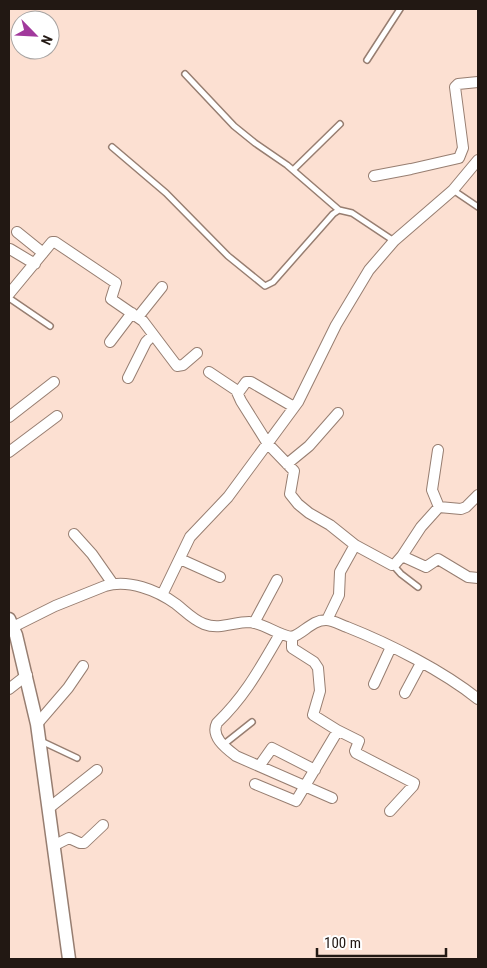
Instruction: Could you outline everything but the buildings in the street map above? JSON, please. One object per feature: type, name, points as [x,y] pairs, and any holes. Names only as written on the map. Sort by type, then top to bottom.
[{"type":"street","points":[[374,176],[458,158],[463,148],[455,87],[458,84],[478,82]]},
{"type":"street","points":[[162,595],[190,537],[223,502],[268,444],[308,385],[336,326],[362,278],[394,241],[453,190],[478,160]]},
{"type":"street","points":[[17,232],[43,253]]},
{"type":"street","points":[[9,296],[52,242],[116,283],[111,298],[135,315],[153,334],[177,366],[183,365],[197,353]]},
{"type":"street","points":[[10,249],[35,264]]},
{"type":"street","points":[[110,342],[162,287]]},
{"type":"street","points":[[128,378],[146,342],[153,334]]},
{"type":"street","points":[[210,372],[236,390],[268,444],[294,474],[291,497],[300,506],[328,523],[355,544],[393,565],[402,556],[421,527],[439,507]]},
{"type":"street","points":[[9,417],[54,382]]},
{"type":"street","points":[[238,393],[246,382],[251,382],[294,407]]},
{"type":"street","points":[[287,464],[309,446],[338,414]]},
{"type":"street","points":[[9,452],[57,416]]},
{"type":"street","points":[[438,450],[432,490],[439,507]]},
{"type":"street","points":[[439,507],[461,509],[466,507],[478,495]]},
{"type":"street","points":[[74,534],[92,554],[113,584]]},
{"type":"street","points":[[327,620],[339,595],[340,572],[355,544]]},
{"type":"street","points":[[402,556],[424,567],[438,559],[471,578],[478,578]]},
{"type":"street","points":[[180,559],[220,577]]},
{"type":"street","points":[[254,623],[277,580]]},
{"type":"street","points":[[69,959],[40,741],[27,675],[11,623],[113,584],[127,583],[162,595],[204,624],[220,627],[254,623],[292,638]]},
{"type":"street","points":[[292,638],[316,622],[327,620],[360,632],[421,663],[461,686],[478,700]]},
{"type":"street","points":[[280,634],[246,691],[215,727],[216,734],[223,745],[236,756],[332,798]]},
{"type":"street","points":[[292,638],[292,648],[314,662],[318,668],[320,691],[313,715],[359,741],[356,753],[414,783],[390,811]]},
{"type":"street","points":[[374,684],[390,647]]},
{"type":"street","points":[[405,693],[421,663]]},
{"type":"street","points":[[37,724],[68,688],[83,666]]},
{"type":"street","points":[[9,689],[27,675]]},
{"type":"street","points":[[255,784],[294,801],[297,800],[337,730]]},
{"type":"street","points":[[260,766],[272,748],[315,770]]},
{"type":"street","points":[[49,808],[98,770]]},
{"type":"street","points":[[55,845],[69,838],[84,843],[103,825]]},
{"type":"lane","points":[[366,60],[400,9]]},
{"type":"lane","points":[[185,74],[234,126],[255,144],[293,170],[339,210],[352,213],[394,241]]},
{"type":"lane","points":[[293,170],[340,124]]},
{"type":"lane","points":[[112,146],[166,193],[228,256],[265,286],[273,282],[333,214],[339,210]]},
{"type":"lane","points":[[453,190],[478,207]]},
{"type":"lane","points":[[9,296],[50,326]]},
{"type":"lane","points":[[393,565],[418,587]]},
{"type":"lane","points":[[223,745],[252,722]]},
{"type":"lane","points":[[40,741],[77,758]]}]
